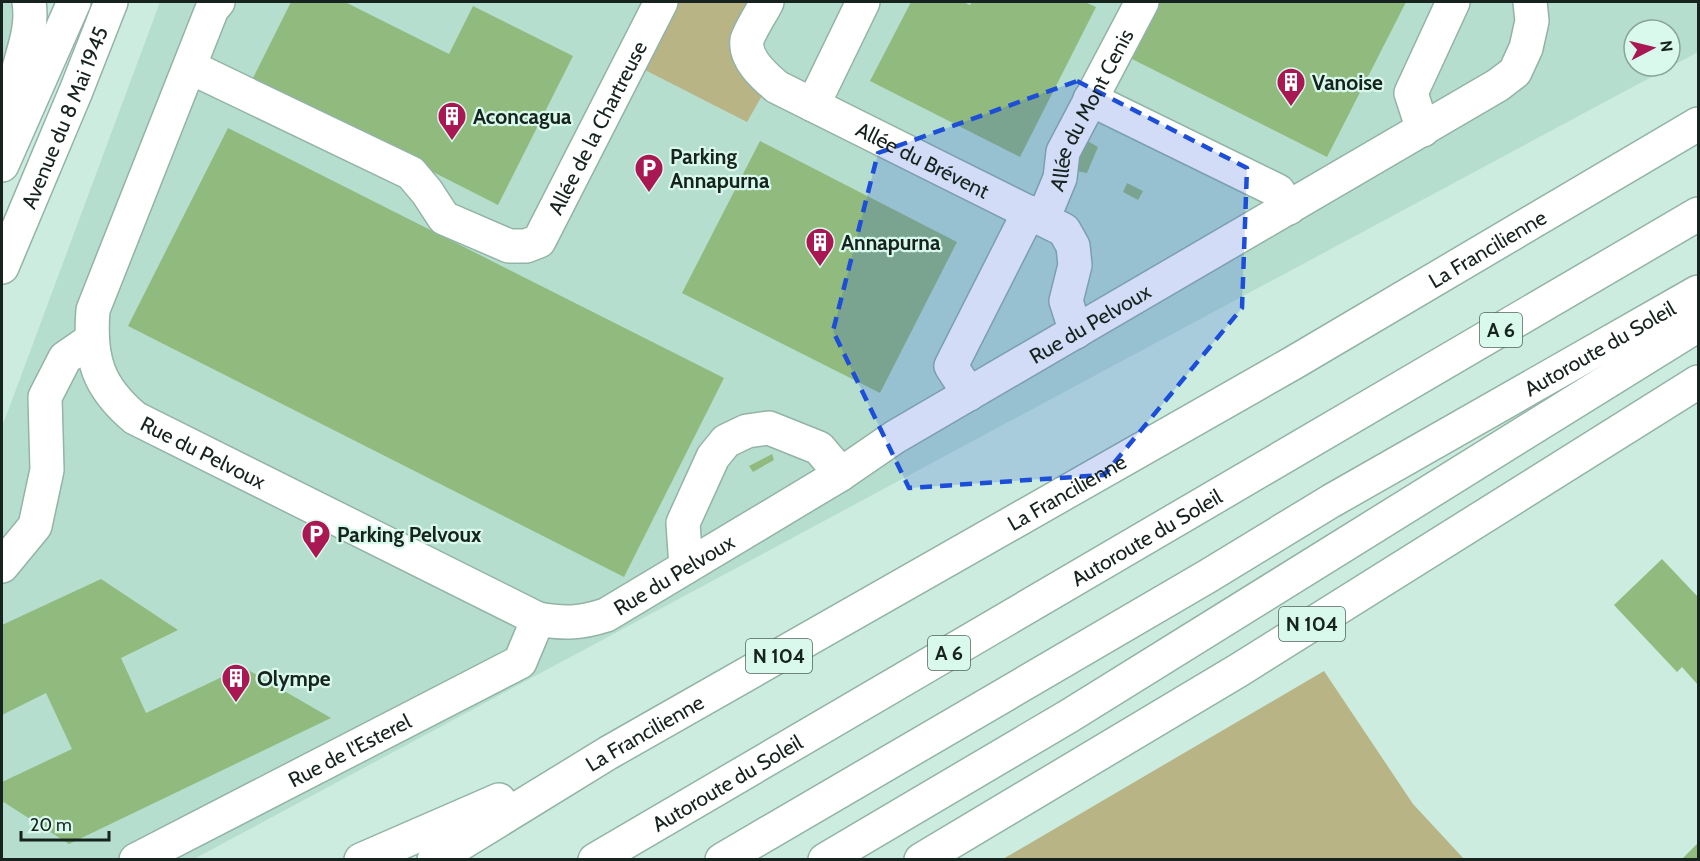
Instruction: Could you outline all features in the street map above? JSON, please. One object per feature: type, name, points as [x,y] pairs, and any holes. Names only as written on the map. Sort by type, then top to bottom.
[{"type":"main road","points":[[2,163],[18,72],[29,38],[29,2]]},
{"type":"main road","name":"Avenue du 8 Mai 1945","points":[[2,163],[74,2]]},
{"type":"main road","name":"Avenue du 8 Mai 1945","points":[[2,267],[111,2]]},
{"type":"main road","points":[[76,91],[136,2]]},
{"type":"main road","name":"Rue du Pelvoux","points":[[218,2],[212,9],[93,310],[91,340],[99,374],[116,401],[135,418],[538,619],[559,623],[582,622],[606,615],[841,474],[896,437],[1498,86],[1515,72],[1526,48],[1532,21],[1530,2]]},
{"type":"main road","name":"Allée de la Chartreuse","points":[[190,67],[411,173],[444,218],[509,246],[526,246],[539,241],[662,2]]},
{"type":"main road","name":"Allée du Brévent","points":[[767,2],[747,41],[750,56],[760,74],[777,87],[1064,230],[1073,246],[1075,265],[1066,301],[1076,332]]},
{"type":"main road","points":[[813,105],[863,2]]},
{"type":"main road","name":"Allée du Mont Cenis","points":[[969,394],[951,366],[1036,215],[1060,178],[1063,152],[1142,2]]},
{"type":"main road","points":[[1423,130],[1411,93],[1453,2]]},
{"type":"main road","points":[[1090,99],[1278,191],[1289,208]]},
{"type":"main road","name":"La Francilienne","points":[[434,860],[608,753],[1313,352],[1698,124]]},
{"type":"main road","name":"Autoroute du Soleil","points":[[595,860],[1698,214]]},
{"type":"main road","name":"Autoroute du Soleil","points":[[722,860],[1331,501],[1698,292]]},
{"type":"main road","points":[[825,860],[1069,716],[1698,325]]},
{"type":"main road","points":[[2,566],[35,526],[47,470],[45,397],[64,358],[91,340]]},
{"type":"main road","name":"N 104","points":[[921,860],[1239,670],[1698,382]]},
{"type":"main road","points":[[686,567],[683,523],[713,458],[726,441],[747,431],[769,428],[819,448],[841,474]]},
{"type":"main road","name":"Rue de l'Esterel","points":[[136,860],[520,662],[538,619]]},
{"type":"main road","points":[[361,860],[608,753]]},
{"type":"highlighted area","points":[[1077,81],[1247,168],[1242,308],[1104,475],[909,488],[833,331],[878,153]]},
{"type":"shaded area","points":[[2,2],[17,2],[19,7],[2,80]]},
{"type":"shaded area","points":[[160,2],[1698,2],[1698,52],[1682,61],[1682,18],[1622,18],[1622,78],[1650,78],[194,859],[2,859],[2,427]]},
{"type":"shaded area","points":[[677,2],[752,2],[763,94],[747,122],[643,69]]},
{"type":"shaded area","points":[[1324,671],[1413,804],[1464,859],[1003,859]]},
{"type":"building","name":"Aconcagua","points":[[291,2],[345,2],[449,54],[473,6],[573,56],[498,205],[252,80]]},
{"type":"building","points":[[911,2],[963,2],[970,5],[972,2],[1085,2],[1096,7],[1020,157],[870,81]]},
{"type":"building","name":"Vanoise","points":[[1159,2],[1406,2],[1327,157],[1130,58]]},
{"type":"building","points":[[228,128],[724,378],[624,577],[128,326]]},
{"type":"building","points":[[1082,138],[1098,147],[1087,173],[1070,170]]},
{"type":"building","name":"Annapurna","points":[[760,141],[957,242],[880,393],[682,293]]},
{"type":"building","points":[[1127,183],[1143,191],[1138,200],[1123,192]]},
{"type":"building","points":[[772,454],[774,460],[753,472],[749,466]]},
{"type":"building","points":[[1662,559],[1698,597],[1698,685],[1682,667],[1677,672],[1614,605]]},
{"type":"building","name":"Olympe","points":[[101,579],[178,630],[121,658],[146,713],[243,667],[331,718],[69,844],[2,801],[2,782],[72,749],[46,693],[2,715],[2,625]]},
{"type":"building","points":[[1698,843],[1698,860],[1681,860]]},
{"type":"place","name":"Vanoise","points":[[1291,108]]},
{"type":"place","name":"Aconcagua","points":[[452,142]]},
{"type":"place","name":"Parking Annapurna","points":[[649,194]]},
{"type":"place","name":"Annapurna","points":[[820,268]]},
{"type":"place","name":"Parking Pelvoux","points":[[316,560]]},
{"type":"place","name":"Olympe","points":[[236,704]]}]
